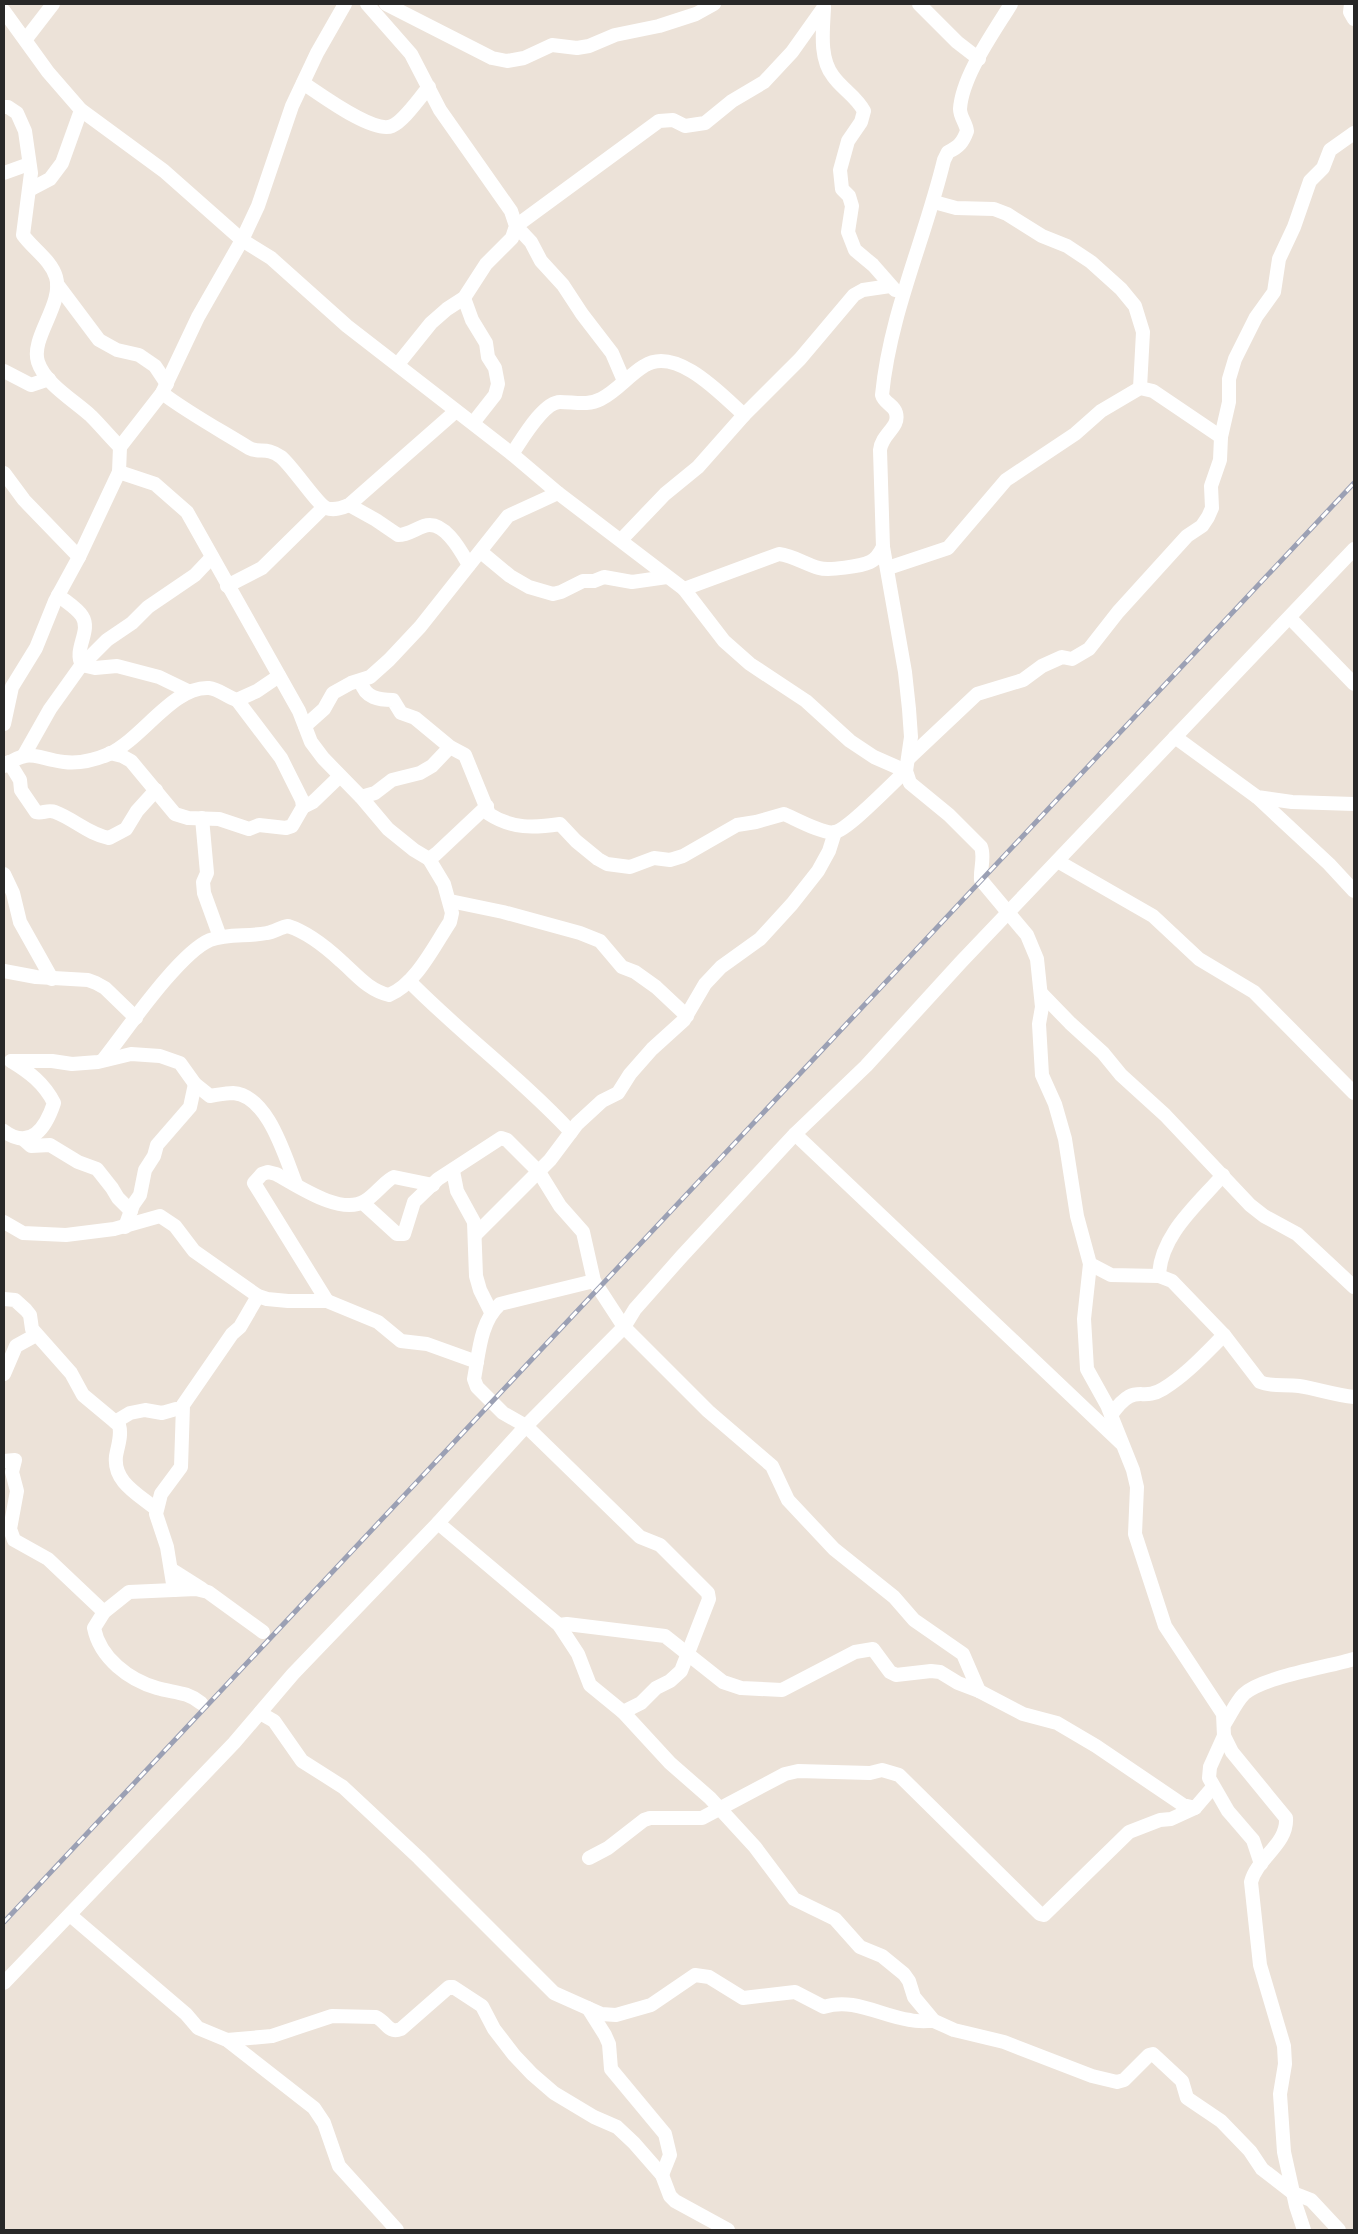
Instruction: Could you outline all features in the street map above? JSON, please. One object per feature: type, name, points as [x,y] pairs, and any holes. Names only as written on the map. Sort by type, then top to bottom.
[{"type":"street","points":[[26,39],[53,4]]},
{"type":"street","points":[[4,724],[8,684],[36,648],[58,595],[79,558],[119,472],[120,448],[164,388],[198,317],[242,240],[258,206],[292,106],[345,4]]},
{"type":"street","points":[[367,4],[411,54],[440,110],[511,211],[516,226],[531,242],[541,261],[563,285],[582,314],[612,353],[624,381]]},
{"type":"street","points":[[386,4],[492,58],[507,61],[524,58],[552,45],[577,48],[590,46],[615,35],[659,26],[696,14],[714,4]]},
{"type":"street","points":[[919,4],[957,42],[979,59]]},
{"type":"street","points":[[1011,4],[979,59],[965,88],[960,110],[968,131],[964,140],[957,148],[948,152],[934,202],[901,295],[885,359],[883,400],[896,410],[897,418],[892,431],[885,435],[881,441],[880,450],[883,547],[888,568],[909,709],[911,737],[907,765],[910,783],[949,815],[981,847],[983,852],[980,870],[981,880],[1033,946],[1038,967],[1042,1007],[1039,1024],[1042,1075],[1055,1104],[1065,1139],[1077,1216],[1090,1264],[1084,1319],[1087,1369],[1112,1415],[1137,1487],[1135,1534],[1165,1626],[1223,1714],[1225,1730],[1241,1765],[1286,1818],[1287,1827],[1282,1836],[1254,1871],[1250,1882],[1258,1955],[1284,2046],[1285,2064],[1280,2094],[1284,2152],[1304,2230]]},
{"type":"street","points":[[1350,4],[1350,12],[1354,19]]},
{"type":"street","points":[[398,364],[431,323],[464,298],[486,264],[512,238],[516,226],[659,121],[673,120],[685,126],[705,123],[732,101],[764,82],[792,52],[824,5]]},
{"type":"street","points":[[824,5],[822,33],[828,66],[833,77],[859,101],[864,111],[861,122],[848,141],[840,170],[842,189],[849,196],[852,206],[848,232],[856,250],[874,265],[890,286],[901,295]]},
{"type":"street","points":[[4,10],[48,72],[82,110],[164,170],[242,240],[271,258],[347,326],[473,423],[558,493],[684,589],[724,641],[750,664],[806,701],[850,741],[874,757],[907,765]]},
{"type":"street","points":[[303,83],[365,122],[387,127],[398,122],[429,87]]},
{"type":"street","points":[[4,107],[8,107],[17,114],[25,131],[29,164],[29,190],[23,235],[30,246],[49,264],[57,284],[99,340],[117,350],[139,356],[155,366],[164,388],[189,414],[226,432],[250,449],[257,451],[264,449],[282,458],[324,507],[339,509],[349,505],[456,411]]},
{"type":"street","points":[[29,190],[50,179],[62,163],[82,110]]},
{"type":"street","points":[[361,682],[362,688],[372,697],[384,701],[393,700],[401,713],[407,717],[416,718],[450,747],[464,755],[489,814],[512,825],[536,828],[560,824],[598,859],[607,864],[630,867],[654,858],[670,860],[683,856],[737,825],[784,814],[827,832],[835,832],[849,824],[977,694],[1023,680],[1042,666],[1062,658],[1072,659],[1089,649],[1118,612],[1187,536],[1202,526],[1212,508],[1211,486],[1220,460],[1221,437],[1229,402],[1229,379],[1235,359],[1256,317],[1274,292],[1279,259],[1294,227],[1306,188],[1323,168],[1330,150],[1354,133]]},
{"type":"street","points":[[4,173],[29,164]]},
{"type":"street","points":[[934,202],[956,208],[994,209],[1007,214],[1042,236],[1067,246],[1091,262],[1121,289],[1135,306],[1143,332],[1140,388]]},
{"type":"street","points":[[57,284],[51,314],[36,352],[38,364],[49,379],[93,418],[120,448]]},
{"type":"street","points":[[621,540],[665,494],[698,467],[744,415],[800,359],[854,295],[863,290],[890,286]]},
{"type":"street","points":[[464,298],[472,320],[486,343],[488,357],[495,368],[498,384],[495,396],[473,423]]},
{"type":"street","points":[[512,454],[528,430],[548,406],[559,402],[590,403],[602,399],[646,364],[664,362],[681,364],[704,380],[744,415]]},
{"type":"street","points":[[4,370],[31,385],[49,379]]},
{"type":"street","points":[[888,568],[948,548],[1006,480],[1075,434],[1101,411],[1140,388],[1153,391],[1221,437]]},
{"type":"street","points":[[103,1060],[183,960],[208,941],[220,937],[269,933],[288,926],[318,943],[340,959],[368,987],[389,995],[398,992],[409,981],[450,922],[452,913],[444,884],[429,858],[414,850],[388,829],[311,742],[310,721],[299,711],[187,512],[155,484],[119,472]]},
{"type":"street","points":[[4,473],[24,500],[79,558]]},
{"type":"street","points":[[310,721],[324,709],[334,693],[351,683],[361,682],[379,670],[420,627],[511,514],[525,510],[558,493]]},
{"type":"street","points":[[349,505],[398,535],[409,533],[426,525],[436,526],[451,538],[469,565]]},
{"type":"street","points":[[227,586],[262,568],[324,507]]},
{"type":"street","points":[[684,589],[779,554],[791,556],[819,568],[829,569],[871,562],[879,556],[883,547]]},
{"type":"street","points":[[4,1983],[234,1744],[293,1674],[438,1523],[526,1426],[624,1327],[635,1309],[795,1134],[866,1066],[1008,912],[1059,862],[1175,736],[1354,549]]},
{"type":"street","points":[[481,552],[510,576],[529,587],[552,594],[561,592],[583,581],[594,581],[604,577],[632,582],[667,577]]},
{"type":"street","points":[[24,755],[50,709],[82,665],[107,640],[132,623],[148,607],[195,575],[212,557]]},
{"type":"street","points":[[58,595],[81,614],[84,620],[78,658],[82,665],[95,668],[117,666],[159,677],[188,691]]},
{"type":"street","points":[[1290,618],[1354,684]]},
{"type":"street","points":[[237,700],[257,691],[279,676]]},
{"type":"street","points":[[156,790],[136,811],[126,829],[109,838],[90,833],[72,819],[55,812],[36,812],[21,790],[20,780],[7,764],[24,755],[33,754],[63,762],[83,762],[110,753],[140,734],[177,697],[188,691],[209,688],[237,700],[281,758],[302,800],[303,807]]},
{"type":"street","points":[[1175,736],[1257,797],[1329,864],[1354,891]]},
{"type":"street","points":[[361,797],[376,793],[392,780],[420,774],[432,766],[450,747]]},
{"type":"street","points":[[110,753],[131,761],[176,814],[188,818],[219,819],[249,829],[259,825],[286,828],[292,826],[303,807],[313,802],[340,776]]},
{"type":"street","points":[[1257,797],[1292,802],[1354,804]]},
{"type":"street","points":[[429,858],[436,854],[487,806]]},
{"type":"street","points":[[202,818],[207,873],[203,882],[204,893],[220,937]]},
{"type":"street","points":[[475,1235],[539,1172],[571,1132],[600,1103],[618,1093],[630,1074],[652,1049],[665,1040],[687,1016],[705,984],[721,967],[760,939],[797,898],[818,871],[829,851],[835,832]]},
{"type":"street","points":[[1059,862],[1153,916],[1199,958],[1254,992],[1315,1056],[1354,1093]]},
{"type":"street","points":[[4,874],[13,893],[20,922],[52,979]]},
{"type":"street","points":[[450,901],[503,912],[580,933],[600,941],[622,967],[635,972],[656,987],[687,1016]]},
{"type":"street","points":[[4,971],[52,979],[88,980],[105,988],[136,1018]]},
{"type":"street","points":[[409,981],[440,1013],[508,1071],[571,1132]]},
{"type":"street","points":[[1041,993],[1070,1023],[1103,1052],[1122,1075],[1165,1115],[1250,1205],[1264,1216],[1297,1234],[1354,1287]]},
{"type":"street","points":[[7,1060],[52,1061],[72,1064],[131,1054],[171,1058],[180,1063],[195,1084],[210,1096],[232,1093],[247,1097],[258,1106],[272,1128],[296,1184]]},
{"type":"street","points":[[4,1131],[12,1137],[28,1139],[39,1131],[49,1118],[54,1102],[48,1091],[30,1072],[7,1060]]},
{"type":"street","points":[[124,1227],[140,1195],[145,1170],[154,1156],[157,1145],[190,1107],[195,1084]]},
{"type":"street","points":[[795,1134],[1124,1446]]},
{"type":"street","points":[[364,1203],[400,1235],[404,1234],[414,1202],[433,1185],[501,1138],[512,1144],[539,1172],[560,1206],[583,1232],[594,1281],[624,1327],[708,1411],[772,1466],[788,1500],[834,1549],[894,1597],[914,1620],[963,1654],[979,1691]]},
{"type":"street","points":[[23,1139],[31,1146],[50,1145],[78,1162],[97,1169],[118,1198],[131,1211]]},
{"type":"street","points":[[453,1171],[457,1190],[474,1222],[478,1284],[491,1312]]},
{"type":"street","points":[[327,1301],[327,1298],[312,1279],[254,1183],[262,1174],[268,1172],[339,1206],[364,1203],[378,1193],[389,1178],[394,1177],[433,1185]]},
{"type":"street","points":[[1145,1276],[1159,1261],[1179,1225],[1223,1175]]},
{"type":"street","points":[[4,1222],[23,1233],[50,1235],[124,1227],[160,1216],[168,1220],[194,1251],[258,1296],[267,1300],[327,1301],[378,1322],[401,1341],[427,1344],[477,1362]]},
{"type":"street","points":[[1159,1261],[1159,1276]]},
{"type":"street","points":[[1090,1264],[1111,1275],[1159,1276],[1180,1288],[1224,1335],[1254,1376],[1266,1385],[1300,1386],[1334,1395],[1354,1397]]},
{"type":"street","points":[[594,1281],[500,1304],[491,1312],[486,1322],[477,1362],[475,1384],[503,1413],[526,1426],[640,1537],[660,1546],[708,1593],[708,1599],[681,1671],[670,1682],[656,1688],[646,1700],[623,1712]]},
{"type":"street","points":[[174,1590],[172,1570],[156,1509],[161,1494],[181,1467],[181,1410],[232,1334],[240,1326],[258,1296]]},
{"type":"street","points":[[4,1299],[14,1300],[26,1310],[30,1315],[32,1329],[36,1335],[70,1373],[83,1395],[115,1422],[121,1431],[116,1458],[117,1474],[124,1483],[156,1509]]},
{"type":"street","points":[[4,1374],[16,1346],[36,1335]]},
{"type":"street","points":[[1112,1415],[1121,1401],[1128,1396],[1155,1392],[1166,1388],[1191,1368],[1224,1335]]},
{"type":"street","points":[[115,1422],[130,1413],[144,1410],[162,1413],[181,1410]]},
{"type":"street","points":[[4,1462],[15,1460],[12,1472],[17,1491],[10,1529],[14,1540],[48,1559],[104,1612]]},
{"type":"street","points":[[438,1523],[559,1625],[578,1654],[590,1684],[623,1712],[670,1763],[710,1798],[755,1847],[794,1899],[835,1919],[860,1947],[882,1956],[904,1974],[914,1997],[934,2021]]},
{"type":"street","points":[[172,1570],[263,1632]]},
{"type":"street","points":[[201,1703],[183,1692],[158,1689],[126,1674],[113,1662],[100,1645],[94,1628],[104,1612],[133,1591],[202,1589]]},
{"type":"street","points":[[559,1625],[568,1624],[665,1636],[723,1682],[741,1688],[782,1690],[855,1652],[868,1648],[877,1653],[890,1672],[896,1675],[931,1671],[940,1672],[958,1683],[979,1691],[1023,1714],[1057,1723],[1096,1746],[1177,1802],[1195,1808]]},
{"type":"street","points":[[1261,1864],[1253,1840],[1228,1811],[1209,1778],[1210,1767],[1225,1730],[1241,1697],[1251,1689],[1296,1673],[1354,1659]]},
{"type":"street","points":[[260,1713],[274,1721],[302,1761],[343,1787],[419,1858],[554,1993],[610,2016],[651,2005],[695,1976],[702,1975],[709,1976],[743,1998],[794,1992],[820,2006],[832,2003],[858,2006],[910,2020],[934,2021],[954,2030],[1004,2042],[1092,2076],[1117,2082],[1124,2080],[1153,2054],[1182,2081],[1187,2098],[1221,2121],[1250,2150],[1262,2169],[1293,2193],[1314,2204],[1339,2230]]},
{"type":"street","points":[[589,1858],[650,1818],[694,1820],[720,1810],[764,1783],[798,1771],[892,1771],[899,1775],[1040,1914],[1044,1915],[1129,1832],[1160,1820],[1182,1815],[1195,1808],[1213,1787]]},
{"type":"street","points":[[70,1915],[186,2014],[198,2028],[227,2040],[314,2108],[324,2123],[339,2166],[397,2230]]},
{"type":"street","points":[[227,2040],[272,2036],[332,2016],[376,2017],[390,2030],[396,2031],[401,2029],[452,1986],[482,2006],[494,2029],[514,2055],[554,2093],[594,2117],[617,2127],[662,2175],[670,2196],[675,2201],[728,2230]]},
{"type":"street","points":[[588,2008],[606,2035],[609,2044],[611,2069],[665,2134],[670,2155],[662,2175]]},
{"type":"railway","points":[[4,1922],[1354,483]]}]
